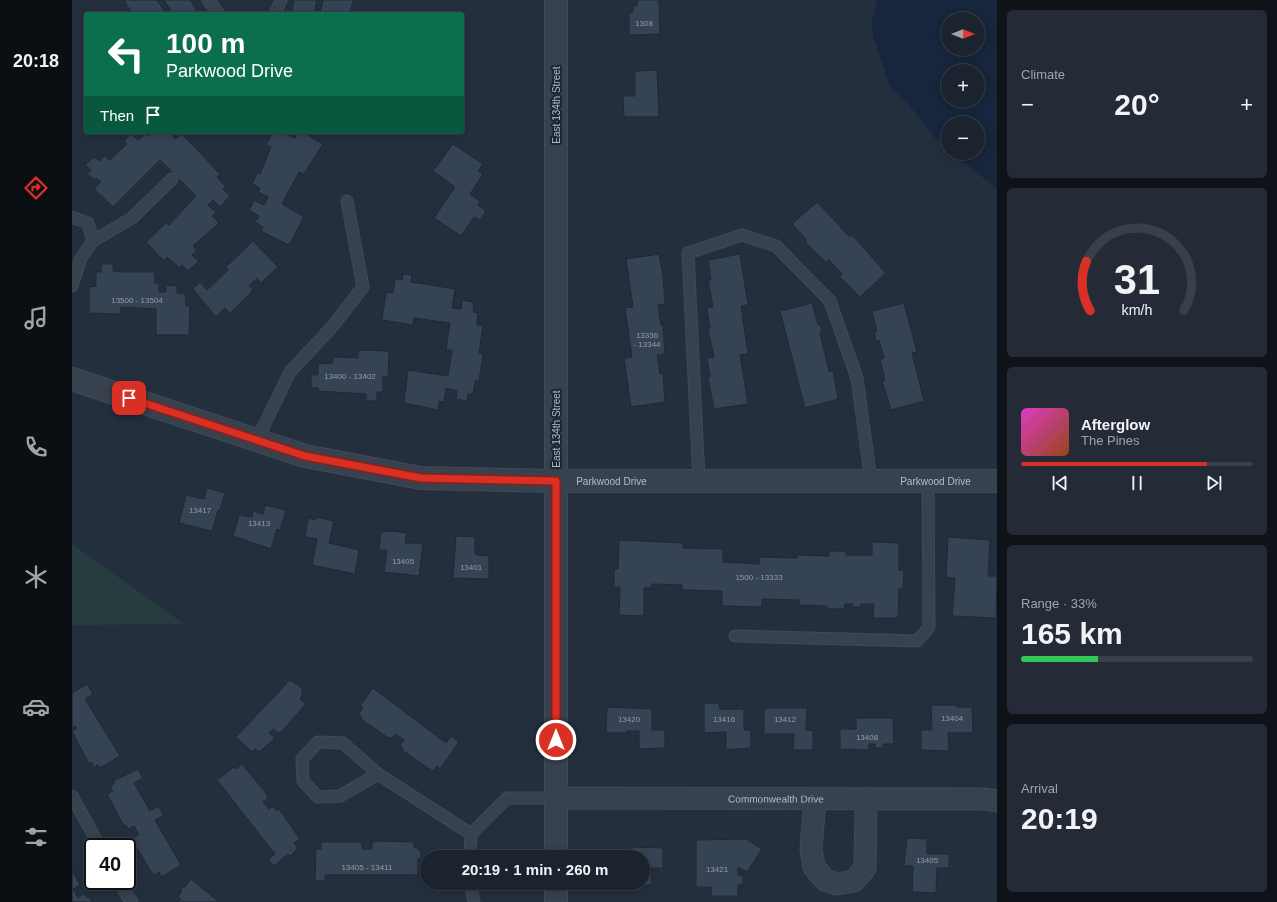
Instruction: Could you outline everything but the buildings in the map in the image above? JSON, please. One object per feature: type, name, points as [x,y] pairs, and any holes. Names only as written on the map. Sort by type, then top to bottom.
[{"type":"street","name":"East 134th Street","points":[[556,0],[556,850]]},
{"type":"street","name":"Parkwood Drive","points":[[72,379],[305,456],[421,478],[556,481],[997,481]]},
{"type":"street","name":"Commonwealth Drive","points":[[556,798],[985,799],[997,801]]},
{"type":"street","points":[[815,799],[811,849],[814,867],[825,880],[837,884],[854,881],[865,868],[866,799]]},
{"type":"street","points":[[556,890],[556,902]]},
{"type":"lane","points":[[208,0],[217,12]]},
{"type":"lane","points":[[276,12],[281,0]]},
{"type":"lane","points":[[72,286],[81,258],[93,240],[132,218],[172,179]]},
{"type":"lane","points":[[257,440],[290,372],[332,327],[363,287],[347,201]]},
{"type":"lane","points":[[72,217],[88,223],[93,240]]},
{"type":"lane","points":[[699,481],[688,253],[742,235],[776,246],[830,300],[857,378],[871,481]]},
{"type":"lane","points":[[735,636],[917,641],[929,627],[928,481]]},
{"type":"lane","points":[[378,774],[340,796],[318,797],[303,781],[302,759],[318,742],[343,743],[378,774],[471,834]]},
{"type":"lane","points":[[72,796],[95,838]]},
{"type":"lane","points":[[470,850],[471,834],[507,798],[556,798]]},
{"type":"lane","points":[[124,890],[132,902]]},
{"type":"lane","points":[[471,890],[474,902]]},
{"type":"green space","points":[[72,544],[184,624],[72,625]]},
{"type":"water","points":[[877,0],[997,0],[997,189],[962,160],[985,160],[985,116],[941,116],[941,143],[934,137],[907,102],[890,87],[873,36],[872,22]]},
{"type":"route","points":[[129,398],[305,456],[421,478],[556,481],[556,740]]}]
